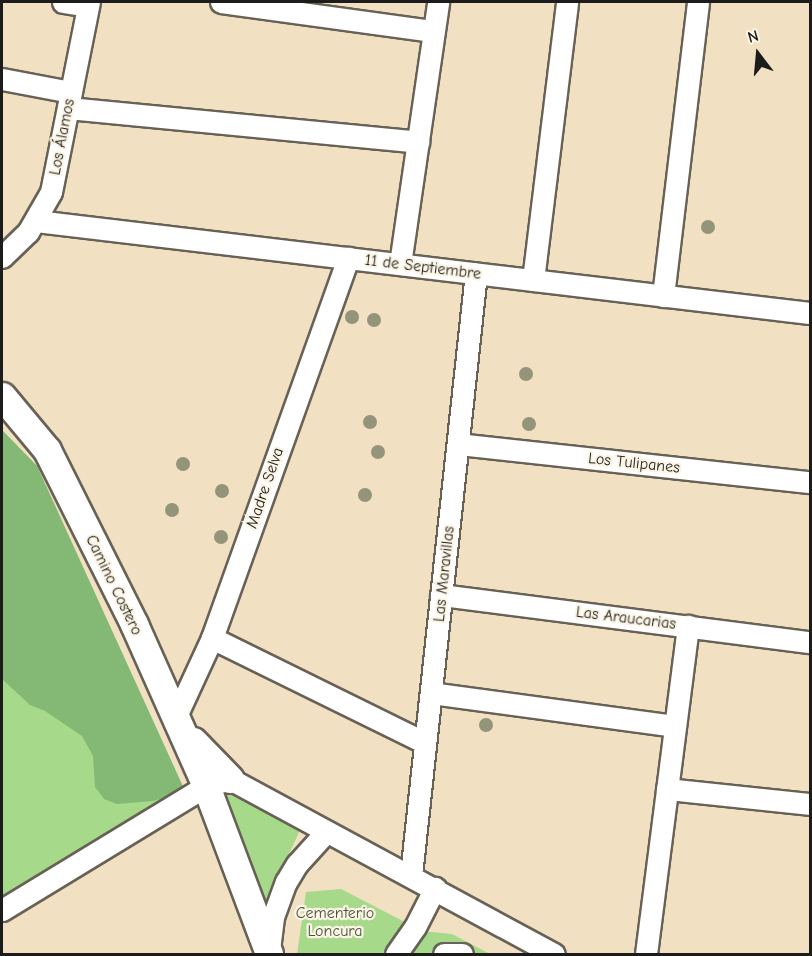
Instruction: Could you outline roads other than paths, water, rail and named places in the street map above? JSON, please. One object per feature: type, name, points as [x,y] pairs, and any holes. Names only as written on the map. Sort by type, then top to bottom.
[{"type":"main road","name":"Camino Costero","points":[[2,396],[46,450],[134,624],[179,723],[218,782],[269,954]]},
{"type":"street","points":[[63,2],[89,4]]},
{"type":"street","points":[[221,2],[433,31]]},
{"type":"street","points":[[400,264],[438,2]]},
{"type":"street","points":[[533,280],[567,2]]},
{"type":"street","points":[[663,296],[698,2]]},
{"type":"street","name":"Los Álamos","points":[[4,249],[36,221],[56,177],[89,4]]},
{"type":"street","points":[[2,79],[69,100],[418,142]]},
{"type":"street","name":"11 de Septiembre","points":[[36,221],[810,313]]},
{"type":"street","name":"Madre Selva","points":[[179,723],[212,638],[348,258]]},
{"type":"street","name":"Las Maravillas","points":[[411,875],[476,273]]},
{"type":"street","name":"Los Tulipanes","points":[[458,444],[810,482]]},
{"type":"street","name":"Las Araucarias","points":[[441,595],[810,642]]},
{"type":"street","points":[[646,954],[688,626]]},
{"type":"street","points":[[212,638],[425,743]]},
{"type":"street","points":[[431,693],[675,726]]},
{"type":"street","points":[[2,910],[218,782],[411,875],[554,954]]},
{"type":"street","points":[[668,789],[810,804]]},
{"type":"street","points":[[269,954],[273,917],[286,882],[303,855],[325,833]]},
{"type":"street","points":[[396,954],[415,927],[435,888]]},
{"type":"street","points":[[444,954],[462,954]]},
{"type":"park label","name":"Cementerio Loncura","points":[[335,922]]}]
